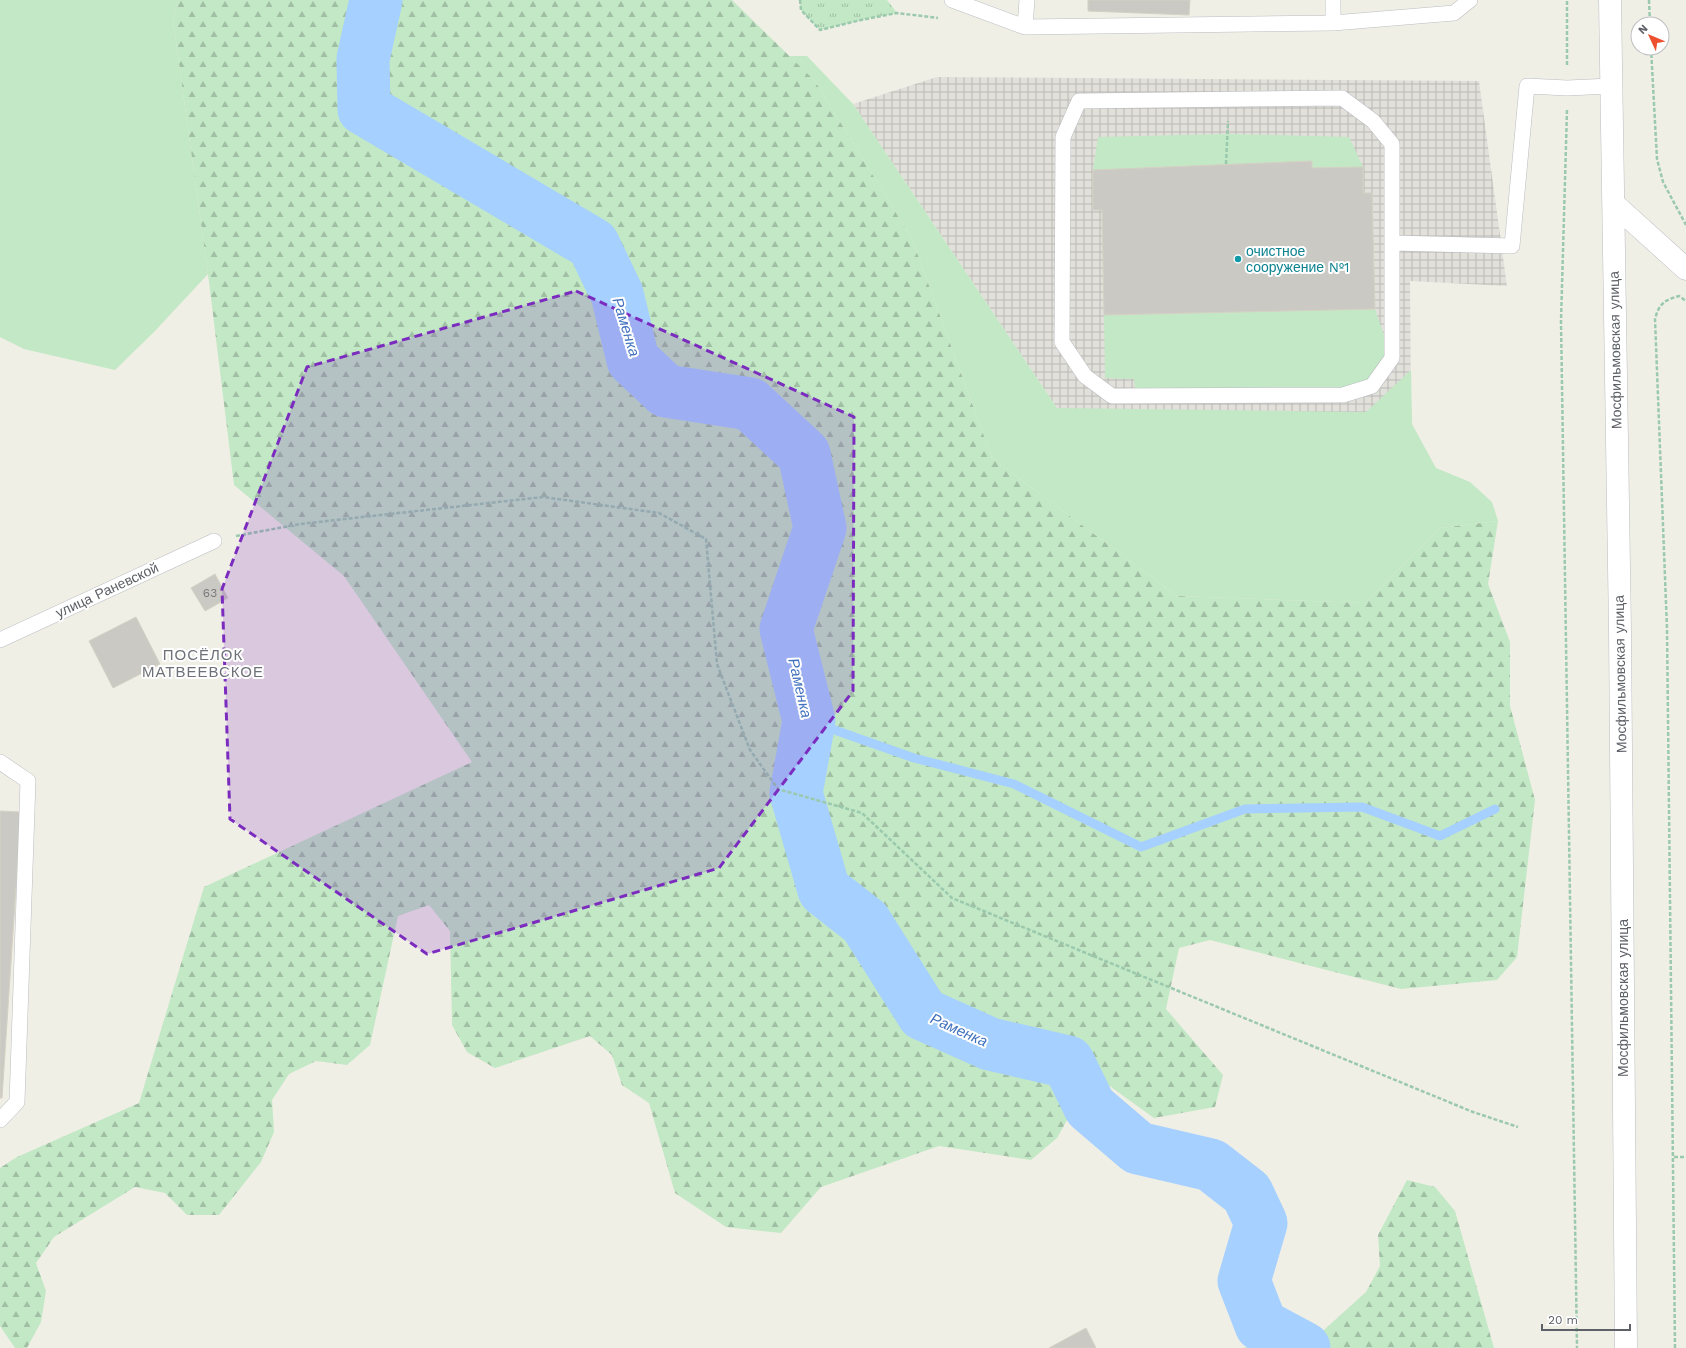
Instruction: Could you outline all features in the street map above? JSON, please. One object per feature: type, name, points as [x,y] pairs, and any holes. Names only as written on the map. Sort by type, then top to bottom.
[{"type":"street","name":"Мосфильмовская улица","points":[[1610,0],[1614,204],[1614,328],[1620,630],[1626,1348]]},
{"type":"street","points":[[1614,204],[1686,269]]},
{"type":"lane","points":[[952,0],[1025,27],[1333,23],[1454,13],[1470,0]]},
{"type":"lane","points":[[1025,27],[1027,0]]},
{"type":"lane","points":[[1333,0],[1333,23]]},
{"type":"lane","points":[[1393,243],[1512,246],[1527,86],[1567,88],[1611,86]]},
{"type":"lane","points":[[1342,98],[1373,120],[1392,144],[1393,243],[1392,358],[1372,386],[1343,396],[1112,396],[1085,376],[1062,342],[1063,137],[1079,101],[1342,98]]},
{"type":"lane","name":"улица Раневской","points":[[0,640],[214,541]]},
{"type":"lane","points":[[0,762],[28,781],[17,1102],[0,1120]]},
{"type":"path","points":[[800,0],[801,10],[820,30],[897,13],[942,18]]},
{"type":"path","points":[[1567,0],[1567,88],[1561,321],[1577,1348]]},
{"type":"path","points":[[1649,0],[1650,16]]},
{"type":"path","points":[[1651,56],[1657,159],[1663,182],[1686,225]]},
{"type":"path","points":[[1226,164],[1229,99]]},
{"type":"path","points":[[1675,1348],[1667,629],[1655,319],[1658,307],[1669,299],[1679,296],[1686,301]]},
{"type":"path","points":[[214,541],[300,524],[543,497],[660,513],[706,538],[717,664],[750,750],[778,789],[862,813],[952,898],[1473,1112],[1518,1127]]},
{"type":"path","points":[[1674,1157],[1686,1157]]},
{"type":"highlighted area","points":[[576,291],[854,417],[853,691],[719,868],[427,954],[230,819],[222,589],[307,367]]},
{"type":"shaded area","points":[[937,77],[1479,81],[1507,286],[1410,281],[1412,513],[1057,408],[853,104]]},
{"type":"green space","points":[[0,0],[178,0],[173,20],[208,274],[154,332],[115,370],[24,349],[0,337]]},
{"type":"green space","points":[[178,0],[732,0],[815,81],[912,239],[992,458],[1177,596],[1365,603],[1440,528],[1498,521],[1488,584],[1510,642],[1510,706],[1535,800],[1517,957],[1497,980],[1401,989],[1210,940],[1179,948],[1166,1009],[1223,1075],[1215,1107],[1154,1118],[1104,1082],[1079,1099],[1057,1138],[1031,1160],[939,1146],[821,1187],[781,1233],[726,1227],[675,1193],[649,1103],[622,1085],[612,1055],[590,1036],[495,1068],[467,1052],[452,1025],[450,931],[429,905],[398,916],[370,1045],[347,1065],[316,1061],[289,1074],[272,1100],[274,1132],[261,1162],[219,1215],[187,1215],[165,1193],[135,1187],[54,1237],[36,1263],[46,1291],[41,1322],[27,1348],[15,1348],[0,1326],[0,1168],[17,1157],[139,1103],[204,887],[472,762],[344,576],[234,485],[208,274],[173,20]]},
{"type":"green space","points":[[800,0],[887,0],[897,13],[820,30],[801,10]]},
{"type":"green space","points":[[789,56],[807,56],[853,104],[1057,408],[1366,412],[1411,370],[1412,424],[1436,468],[1470,482],[1492,502],[1498,521],[1440,528],[1365,603],[1177,596],[992,458],[912,239],[815,81]]},
{"type":"green space","points":[[1227,134],[1349,137],[1363,167],[1312,168],[1312,161],[1093,170],[1098,137]]},
{"type":"green space","points":[[1375,309],[1392,358],[1372,386],[1343,395],[1136,396],[1134,379],[1105,378],[1104,315]]},
{"type":"green space","points":[[1407,1180],[1435,1187],[1455,1211],[1494,1348],[1244,1348],[1305,1347],[1366,1292],[1380,1266],[1378,1235]]},
{"type":"building","points":[[1088,0],[1190,0],[1189,15],[1088,11]]},
{"type":"building","name":"очистное сооружение №1","points":[[1312,161],[1312,168],[1363,167],[1363,193],[1372,193],[1375,309],[1104,315],[1102,210],[1093,210],[1093,170]]},
{"type":"building","points":[[215,574],[228,598],[205,611],[191,588]]},
{"type":"building","points":[[136,617],[160,664],[113,688],[89,641]]},
{"type":"building","points":[[0,811],[21,812],[2,1098],[0,1098]]},
{"type":"building","points":[[1086,1328],[1096,1348],[1049,1348]]},
{"type":"waterway","name":"Раменка","points":[[376,0],[363,59],[364,109],[593,244],[617,294],[633,360],[666,391],[750,404],[804,454],[820,528],[786,629],[809,721],[796,793],[824,890],[865,922],[923,1014],[990,1044],[1068,1062],[1090,1107],[1138,1148],[1211,1165],[1247,1193],[1261,1223],[1244,1281],[1261,1325],[1304,1348]]},
{"type":"waterway","points":[[809,721],[914,758],[1014,784],[1141,847],[1245,809],[1362,807],[1440,836],[1495,809]]},
{"type":"place","name":"очистное сооружение №1","points":[[1238,259]]},
{"type":"district","name":"ПОСЁЛОК МАТВЕЕВСКОЕ","points":[[203,664]]}]
